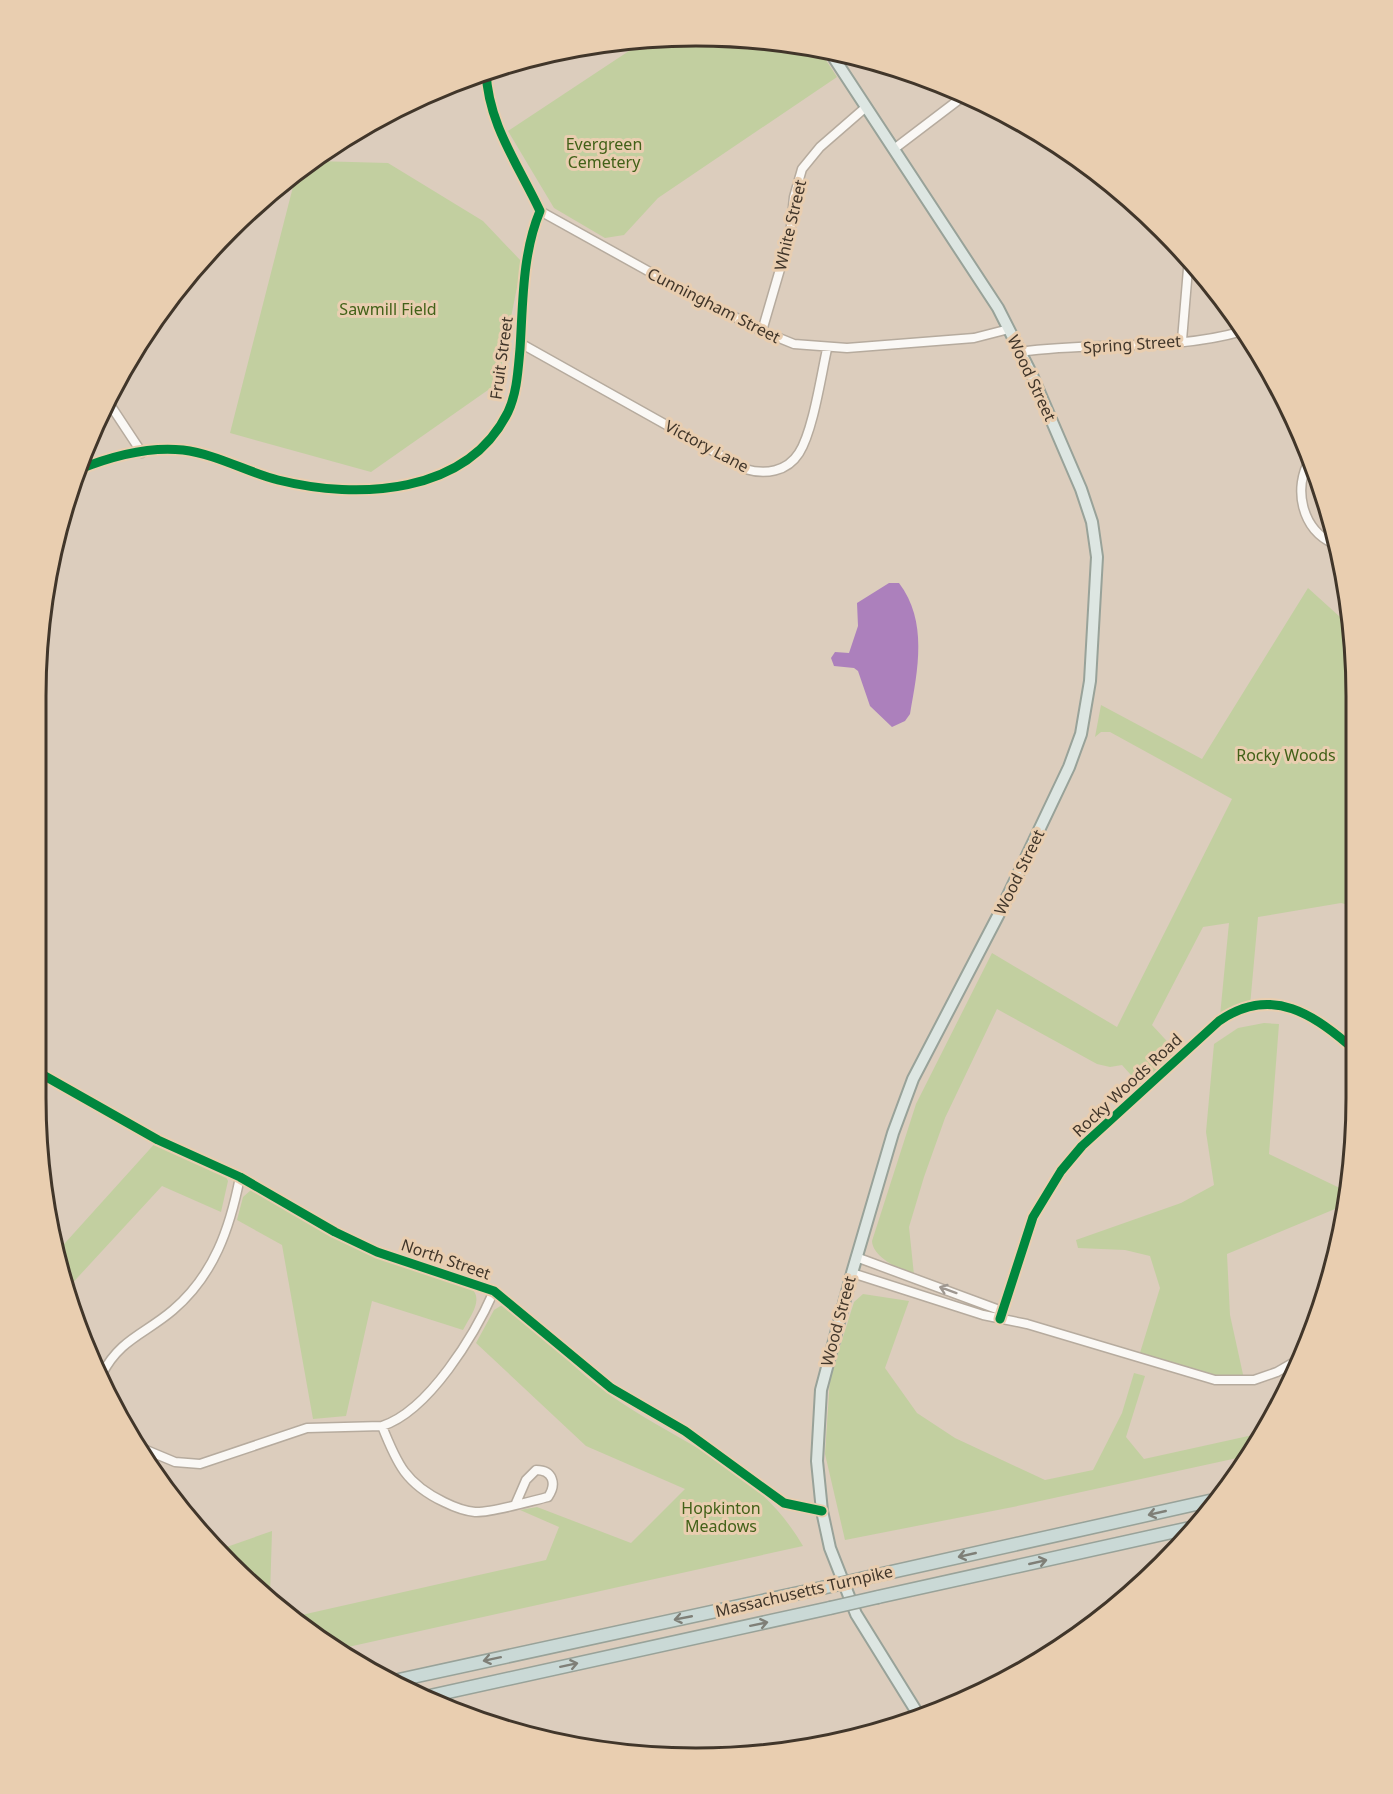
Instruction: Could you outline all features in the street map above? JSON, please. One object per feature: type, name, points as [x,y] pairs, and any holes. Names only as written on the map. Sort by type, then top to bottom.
[{"type":"highway","name":"Massachusetts Turnpike","points":[[406,1678],[1205,1502]]},
{"type":"highway","name":"Massachusetts Turnpike","points":[[439,1694],[1181,1530]]},
{"type":"main road","name":"Wood Street","points":[[837,62],[981,281],[1009,329],[1081,489],[1092,522],[1097,557],[1097,593],[1085,717],[1069,767],[1001,910],[913,1079],[893,1133],[856,1257],[828,1355],[819,1408],[817,1461],[822,1511],[830,1548],[856,1614],[915,1709]]},
{"type":"street","points":[[487,81],[489,106],[497,127],[540,211]]},
{"type":"street","points":[[894,149],[957,101]]},
{"type":"street","name":"White Street","points":[[762,332],[790,235],[794,196],[802,169],[820,147],[866,107]]},
{"type":"street","name":"Cunningham Street","points":[[540,211],[762,332],[794,344],[827,349],[974,338],[1009,329]]},
{"type":"street","name":"Fruit Street","points":[[90,465],[106,459],[142,453],[182,450],[277,480],[336,489],[379,490],[418,482],[441,474],[466,460],[496,432],[510,409],[514,393],[529,251],[540,211]]},
{"type":"street","points":[[1182,340],[1188,271]]},
{"type":"street","name":"Spring Street","points":[[1021,352],[1182,340],[1235,332]]},
{"type":"street","name":"Victory Lane","points":[[520,343],[745,469],[765,473],[775,471],[800,452],[827,349]]},
{"type":"street","points":[[113,411],[142,453]]},
{"type":"street","points":[[1305,470],[1302,477],[1301,501],[1317,532],[1327,539]]},
{"type":"street","name":"Rocky Woods Road","points":[[1001,1315],[1033,1218],[1061,1170],[1082,1146],[1218,1021],[1234,1010],[1249,1006],[1295,1009],[1312,1015],[1346,1043]]},
{"type":"street","name":"North Street","points":[[46,1077],[158,1140],[240,1177],[335,1232],[377,1252],[494,1291],[611,1388],[685,1431],[784,1503],[822,1511]]},
{"type":"street","points":[[106,1368],[124,1343],[173,1310],[207,1272],[224,1237],[240,1177]]},
{"type":"street","points":[[856,1257],[1001,1315]]},
{"type":"street","points":[[852,1273],[1001,1315],[1215,1380],[1254,1380],[1288,1366]]},
{"type":"street","points":[[152,1452],[175,1462],[201,1464],[307,1428],[382,1426],[407,1413],[456,1359],[472,1336],[494,1291]]},
{"type":"street","points":[[382,1426],[396,1461],[424,1492],[459,1509],[476,1512],[548,1497],[554,1488],[554,1480],[548,1473],[536,1470],[526,1480],[516,1503]]},
{"type":"green space","name":"Evergreen Cemetery","points":[[696,46],[781,52],[826,60],[837,77],[658,198],[624,235],[605,238],[554,208],[508,131],[630,50]]},
{"type":"green space","name":"Sawmill Field","points":[[328,161],[388,163],[483,221],[522,262],[498,383],[371,472],[230,433],[293,188]]},
{"type":"green space","name":"Rocky Woods","points":[[1308,588],[1342,618],[1346,696],[1346,904],[1341,903],[1258,917],[1250,1006],[1220,1016],[1229,923],[1203,927],[1152,1025],[1177,1052],[1140,1085],[1122,1065],[1110,1067],[1097,1064],[997,1009],[945,1118],[924,1177],[909,1227],[914,1275],[888,1262],[877,1253],[872,1241],[916,1104],[992,953],[1117,1027],[1232,799],[1110,732],[1101,732],[1095,737],[1101,705],[1202,759]]},
{"type":"green space","points":[[1264,1023],[1279,1024],[1269,1154],[1340,1188],[1337,1208],[1227,1254],[1230,1315],[1244,1379],[1225,1381],[1139,1356],[1160,1288],[1150,1256],[1125,1250],[1078,1248],[1076,1240],[1181,1203],[1214,1185],[1206,1132],[1214,1044],[1238,1028]]},
{"type":"green space","points":[[158,1140],[225,1175],[228,1181],[221,1212],[162,1186],[74,1282],[64,1244]]},
{"type":"green space","points":[[251,1190],[255,1190],[361,1249],[470,1287],[476,1297],[476,1302],[463,1330],[372,1301],[346,1416],[313,1419],[282,1245],[237,1220],[243,1197]]},
{"type":"green space","points":[[863,1294],[909,1301],[885,1368],[917,1413],[955,1438],[1045,1480],[1093,1470],[1122,1413],[1134,1373],[1145,1376],[1126,1437],[1144,1459],[1251,1435],[1238,1458],[1013,1507],[845,1540],[825,1454],[830,1378],[854,1302]]},
{"type":"green space","name":"Hopkinton Meadows","points":[[502,1305],[511,1310],[589,1379],[617,1400],[732,1470],[758,1491],[782,1516],[803,1546],[349,1647],[303,1615],[546,1560],[559,1527],[520,1510],[537,1507],[631,1543],[685,1489],[586,1446],[476,1343],[494,1310]]},
{"type":"green space","points":[[272,1531],[270,1588],[237,1557],[227,1547]]},
{"type":"shaded area","points":[[889,583],[899,583],[908,598],[914,613],[918,646],[916,680],[910,714],[905,721],[892,727],[870,706],[858,671],[854,668],[834,666],[831,658],[835,652],[849,653],[858,626],[857,603]]},
{"type":"cycle path","points":[[89,466],[143,451],[183,450],[207,455],[278,480],[309,486],[375,489],[408,485],[438,475],[466,460],[490,440],[508,412],[515,389],[527,262],[534,227],[540,211],[498,126],[487,81]]},
{"type":"cycle path","points":[[1000,1319],[1033,1217],[1061,1171],[1082,1146],[1219,1021],[1238,1010],[1257,1005],[1275,1005],[1309,1016],[1346,1043]]},
{"type":"cycle path","points":[[46,1077],[158,1140],[240,1177],[335,1232],[377,1252],[494,1291],[611,1388],[685,1431],[784,1503],[822,1511]]}]
